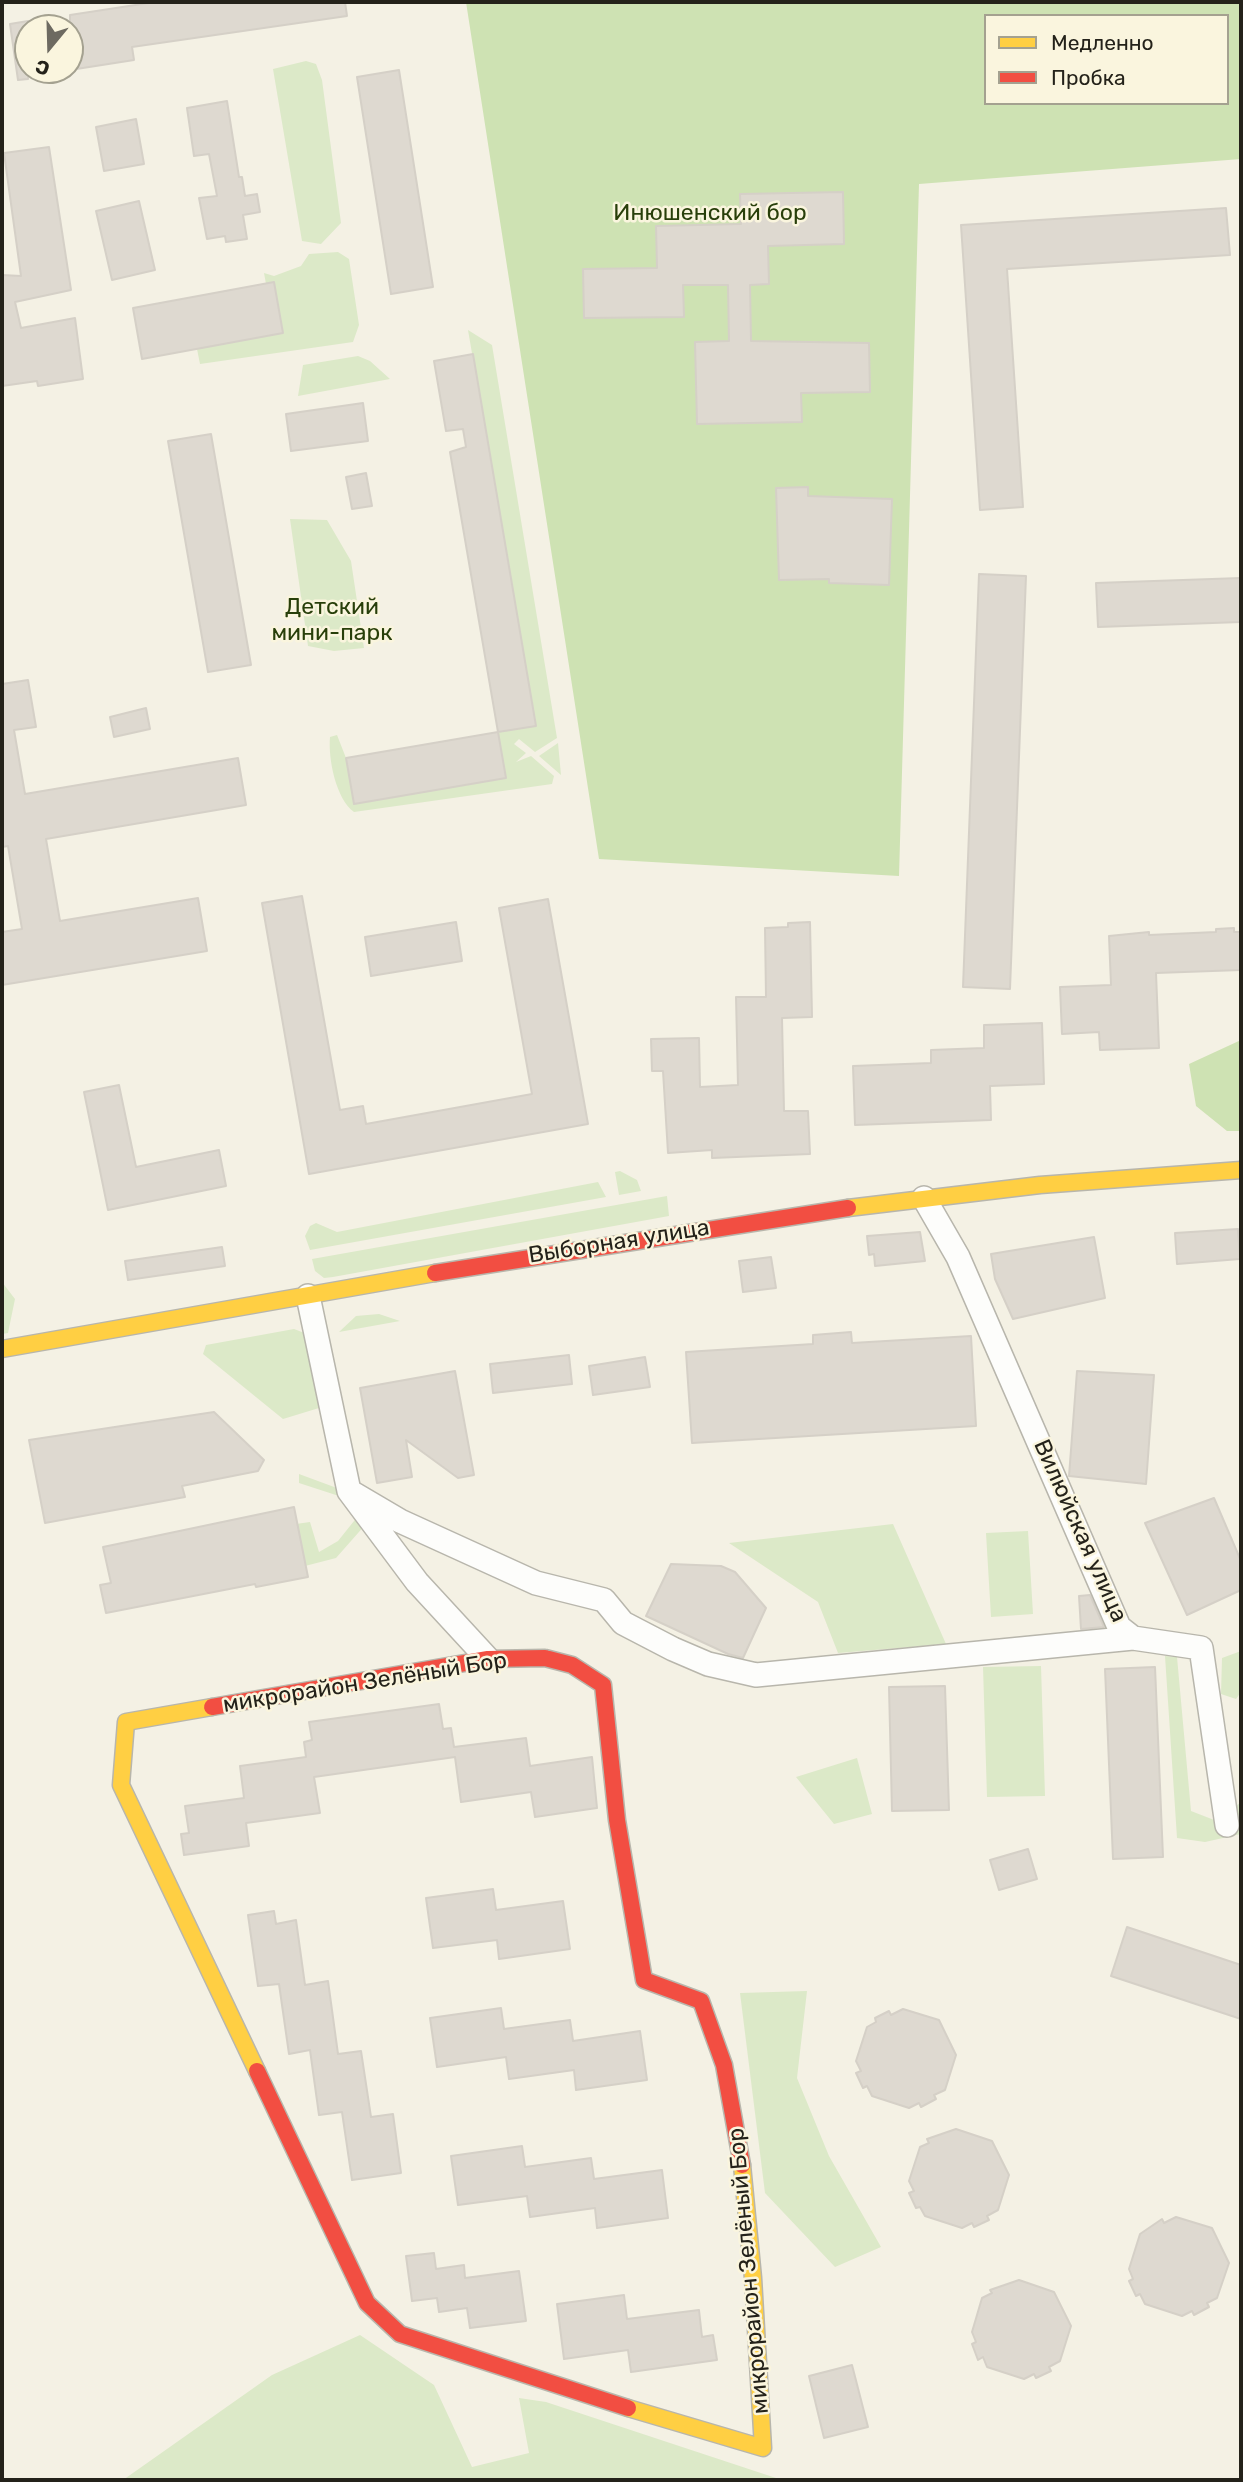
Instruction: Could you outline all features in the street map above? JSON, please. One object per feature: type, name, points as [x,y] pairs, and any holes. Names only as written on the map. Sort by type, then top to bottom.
[{"type":"street","name":"Выборная улица","points":[[2,1349],[634,1239],[924,1198],[1241,1170]]},
{"type":"street","name":"Вилюйская улица","points":[[924,1198],[958,1257],[1119,1627],[1133,1638],[1201,1648],[1227,1825]]},
{"type":"street","points":[[308,1296],[349,1492],[417,1582],[488,1659]]},
{"type":"street","points":[[349,1492],[400,1521],[536,1583],[604,1600],[623,1623],[673,1649],[708,1664],[756,1675],[1133,1638]]},
{"type":"street","name":"микрорайон Зелёный Бор","points":[[545,1658],[572,1665],[603,1685],[617,1820],[644,1980],[701,2001],[719,2038],[735,2112],[752,2249],[763,2448],[556,2386],[400,2334],[367,2303],[121,1785],[126,1722],[488,1659],[545,1658]]},
{"type":"green space","name":"Инюшенский бор","points":[[466,2],[1241,2],[1241,159],[919,184],[899,876],[599,859]]},
{"type":"green space","points":[[306,61],[316,64],[322,80],[341,223],[321,244],[302,241],[273,69]]},
{"type":"green space","points":[[338,252],[349,259],[359,325],[353,342],[200,364],[197,349],[283,333],[274,283],[266,284],[264,273],[274,276],[301,266],[309,254]]},
{"type":"green space","points":[[468,330],[492,345],[557,738],[535,752],[519,739],[514,744],[526,753],[516,762],[531,756],[554,776],[552,784],[354,812],[342,798],[334,778],[330,737],[337,735],[346,758],[536,726]]},
{"type":"green space","points":[[358,356],[370,361],[390,379],[298,396],[303,365]]},
{"type":"green space","name":"Детский мини-парк","points":[[290,519],[327,520],[351,561],[364,648],[334,651],[308,646]]},
{"type":"green space","points":[[558,743],[561,775],[539,756]]},
{"type":"green space","points":[[1241,1040],[1241,1131],[1227,1131],[1196,1106],[1189,1064]]},
{"type":"green space","points":[[620,1171],[637,1180],[641,1191],[619,1195],[615,1172]]},
{"type":"green space","points":[[598,1182],[606,1197],[310,1250],[305,1236],[310,1226],[316,1223],[337,1232]]},
{"type":"green space","points":[[667,1196],[669,1216],[333,1277],[324,1278],[315,1271],[312,1259]]},
{"type":"green space","points":[[2,1282],[15,1299],[8,1333],[2,1334]]},
{"type":"green space","points":[[379,1314],[400,1321],[339,1332],[356,1316]]},
{"type":"green space","points":[[294,1329],[307,1334],[323,1400],[319,1408],[283,1419],[203,1354],[206,1345]]},
{"type":"green space","points":[[299,1474],[345,1491],[342,1497],[299,1483]]},
{"type":"green space","points":[[358,1516],[366,1524],[336,1558],[305,1566],[296,1524],[310,1522],[319,1552],[338,1541]]},
{"type":"green space","points":[[893,1524],[946,1644],[838,1653],[818,1602],[729,1543]]},
{"type":"green space","points":[[1028,1531],[1033,1614],[991,1617],[986,1533]]},
{"type":"green space","points":[[1241,1651],[1241,1692],[1236,1699],[1221,1694],[1222,1658]]},
{"type":"green space","points":[[1165,1656],[1177,1657],[1191,1811],[1227,1825],[1226,1814],[1241,1802],[1241,1834],[1205,1842],[1177,1838]]},
{"type":"green space","points":[[1041,1666],[1045,1796],[987,1797],[983,1667]]},
{"type":"green space","points":[[857,1758],[872,1814],[834,1824],[796,1777]]},
{"type":"green space","points":[[807,1991],[797,2078],[829,2156],[881,2247],[835,2267],[765,2193],[740,1993]]},
{"type":"green space","points":[[360,2335],[434,2385],[472,2467],[529,2453],[519,2398],[546,2402],[782,2480],[123,2480],[272,2375]]},
{"type":"building","points":[[155,2],[345,2],[347,16],[132,47],[134,60],[84,68],[84,14],[77,14]]},
{"type":"building","points":[[14,23],[14,52],[10,24]]},
{"type":"building","points":[[399,70],[433,287],[391,294],[357,77]]},
{"type":"building","points":[[227,101],[239,177],[242,177],[245,196],[257,194],[260,212],[243,215],[247,239],[226,242],[225,236],[207,239],[199,198],[217,196],[209,154],[194,156],[187,108]]},
{"type":"building","points":[[136,119],[144,164],[104,171],[96,127]]},
{"type":"building","points":[[49,147],[71,290],[15,302],[21,328],[75,318],[83,379],[38,386],[37,381],[2,386],[2,275],[21,276],[4,153]]},
{"type":"building","points":[[843,192],[844,244],[768,246],[769,284],[750,285],[751,341],[869,343],[870,392],[801,393],[802,422],[697,424],[695,342],[729,341],[728,285],[683,285],[684,317],[584,318],[583,269],[657,268],[656,226],[741,224],[740,194]]},
{"type":"building","points":[[139,201],[155,270],[112,280],[96,211]]},
{"type":"building","points":[[1226,208],[1230,255],[1007,269],[1023,507],[980,510],[961,225]]},
{"type":"building","points":[[274,282],[283,333],[142,359],[133,308]]},
{"type":"building","points":[[473,354],[536,726],[498,732],[450,452],[466,447],[463,429],[446,431],[434,361]]},
{"type":"building","points":[[363,403],[368,441],[291,451],[286,414]]},
{"type":"building","points":[[211,434],[251,665],[208,672],[168,441]]},
{"type":"building","points":[[366,473],[372,506],[352,509],[346,477]]},
{"type":"building","points":[[808,487],[808,496],[892,499],[889,585],[829,583],[829,579],[779,580],[776,488]]},
{"type":"building","points":[[979,574],[1026,576],[1010,989],[963,987]]},
{"type":"building","points":[[1241,578],[1241,622],[1098,627],[1096,583]]},
{"type":"building","points":[[28,680],[36,727],[14,730],[25,794],[238,758],[246,805],[46,839],[60,921],[198,898],[207,951],[2,985],[2,932],[22,929],[8,846],[2,847],[2,684]]},
{"type":"building","points":[[146,708],[150,729],[114,737],[110,717]]},
{"type":"building","points":[[498,732],[506,778],[354,804],[346,758]]},
{"type":"building","points":[[302,896],[340,1110],[363,1106],[366,1124],[532,1094],[499,908],[548,899],[588,1124],[309,1174],[262,903]]},
{"type":"building","points":[[456,922],[462,961],[371,976],[365,937]]},
{"type":"building","points":[[810,922],[812,1017],[782,1018],[784,1111],[808,1111],[810,1154],[712,1158],[712,1150],[668,1153],[663,1071],[652,1071],[651,1039],[699,1038],[700,1087],[738,1085],[736,997],[766,997],[765,928]]},
{"type":"building","points":[[1234,928],[1234,932],[1241,932],[1241,970],[1156,973],[1159,1048],[1100,1050],[1099,1032],[1062,1034],[1060,987],[1111,985],[1109,936],[1149,932],[1149,935],[1216,932],[1216,929]]},
{"type":"building","points":[[1042,1023],[1044,1084],[990,1086],[991,1120],[855,1125],[853,1066],[931,1063],[931,1050],[984,1048],[984,1025]]},
{"type":"building","points":[[119,1085],[136,1167],[219,1150],[226,1186],[108,1210],[84,1092]]},
{"type":"building","points":[[1238,1229],[1240,1259],[1177,1264],[1175,1233]]},
{"type":"building","points":[[920,1232],[925,1261],[875,1266],[874,1254],[869,1255],[867,1236]]},
{"type":"building","points":[[1094,1237],[1105,1298],[1013,1319],[995,1279],[991,1254]]},
{"type":"building","points":[[222,1247],[225,1266],[128,1280],[125,1261]]},
{"type":"building","points":[[771,1257],[776,1288],[743,1292],[739,1261]]},
{"type":"building","points":[[851,1332],[852,1343],[971,1336],[976,1426],[692,1443],[686,1352],[813,1344],[813,1335]]},
{"type":"building","points":[[569,1355],[572,1384],[493,1393],[490,1364]]},
{"type":"building","points":[[645,1357],[650,1387],[593,1395],[589,1366]]},
{"type":"building","points":[[455,1371],[474,1475],[458,1478],[406,1440],[412,1477],[377,1483],[360,1388]]},
{"type":"building","points":[[1077,1371],[1154,1375],[1146,1484],[1069,1476]]},
{"type":"building","points":[[214,1412],[264,1460],[258,1471],[182,1486],[185,1497],[45,1523],[29,1440]]},
{"type":"building","points":[[1214,1498],[1241,1561],[1241,1590],[1187,1615],[1145,1523]]},
{"type":"building","points":[[294,1507],[308,1577],[256,1587],[255,1584],[106,1613],[100,1585],[111,1583],[103,1547]]},
{"type":"building","points":[[671,1564],[721,1566],[735,1572],[766,1608],[743,1658],[728,1654],[646,1616]]},
{"type":"building","points":[[1090,1595],[1104,1627],[1081,1629],[1079,1596]]},
{"type":"building","points":[[1155,1667],[1163,1857],[1113,1859],[1105,1669]]},
{"type":"building","points":[[945,1686],[949,1810],[892,1811],[889,1687]]},
{"type":"building","points":[[439,1704],[443,1729],[451,1728],[454,1747],[526,1738],[530,1766],[592,1757],[597,1808],[535,1817],[531,1792],[461,1802],[455,1757],[314,1777],[320,1813],[246,1823],[249,1846],[184,1855],[181,1834],[189,1833],[185,1806],[244,1798],[240,1766],[306,1757],[304,1742],[312,1740],[309,1722]]},
{"type":"building","points":[[1028,1849],[1037,1879],[999,1890],[990,1860]]},
{"type":"building","points":[[493,1889],[496,1910],[563,1901],[570,1949],[499,1959],[497,1940],[433,1948],[426,1898]]},
{"type":"building","points":[[274,1911],[276,1924],[296,1920],[305,1985],[328,1981],[338,2054],[361,2051],[371,2117],[393,2114],[401,2173],[352,2180],[342,2112],[319,2115],[310,2050],[289,2054],[279,1984],[258,1986],[248,1915]]},
{"type":"building","points":[[1127,1927],[1241,1965],[1241,2019],[1111,1976]]},
{"type":"building","points":[[501,2008],[504,2029],[570,2020],[573,2041],[640,2031],[647,2080],[576,2090],[574,2070],[509,2079],[506,2057],[437,2067],[430,2018]]},
{"type":"building","points":[[903,2009],[939,2020],[956,2055],[945,2090],[934,2095],[936,2099],[921,2107],[919,2103],[909,2108],[872,2096],[867,2086],[863,2088],[856,2073],[861,2071],[856,2061],[867,2027],[876,2022],[875,2018],[889,2011],[891,2015]]},
{"type":"building","points":[[956,2129],[992,2141],[1009,2175],[998,2210],[987,2216],[989,2220],[974,2227],[972,2223],[962,2228],[925,2216],[920,2207],[916,2208],[909,2193],[914,2191],[909,2181],[920,2147],[929,2143],[927,2139]]},
{"type":"building","points":[[522,2146],[525,2167],[591,2158],[594,2179],[662,2170],[668,2218],[597,2228],[595,2208],[530,2217],[527,2196],[458,2205],[451,2156]]},
{"type":"building","points":[[1176,2217],[1212,2228],[1229,2263],[1217,2298],[1207,2303],[1209,2307],[1194,2315],[1192,2311],[1182,2316],[1145,2304],[1140,2294],[1136,2296],[1129,2281],[1133,2279],[1129,2269],[1140,2234],[1162,2219],[1164,2223]]},
{"type":"building","points":[[434,2253],[436,2269],[464,2265],[465,2278],[519,2271],[526,2321],[470,2328],[467,2308],[439,2312],[437,2298],[412,2301],[406,2256]]},
{"type":"building","points":[[1019,2280],[1054,2292],[1071,2326],[1060,2361],[1049,2367],[1051,2371],[1036,2378],[1034,2374],[1024,2379],[987,2367],[983,2357],[978,2360],[972,2344],[976,2342],[972,2332],[982,2298],[992,2293],[990,2290]]},
{"type":"building","points":[[624,2295],[627,2319],[699,2310],[702,2337],[713,2335],[717,2360],[631,2372],[628,2350],[564,2359],[557,2304]]},
{"type":"building","points":[[852,2365],[868,2427],[824,2438],[809,2376]]},
{"type":"traffic: slow","points":[[848,1208],[1040,1185],[1241,1170]]},
{"type":"traffic: slow","points":[[2,1349],[435,1273]]},
{"type":"traffic: slow","points":[[212,1707],[126,1722],[121,1785],[257,2071]]},
{"type":"traffic: slow","points":[[628,2408],[763,2448],[753,2278],[742,2165]]},
{"type":"traffic: jam","points":[[435,1273],[848,1208]]},
{"type":"traffic: jam","points":[[545,1658],[572,1665],[603,1685],[617,1820],[644,1980],[701,2001],[724,2065],[742,2165]]},
{"type":"traffic: jam","points":[[212,1707],[488,1659],[545,1658]]},
{"type":"traffic: jam","points":[[257,2071],[367,2303],[400,2334],[628,2408]]}]
